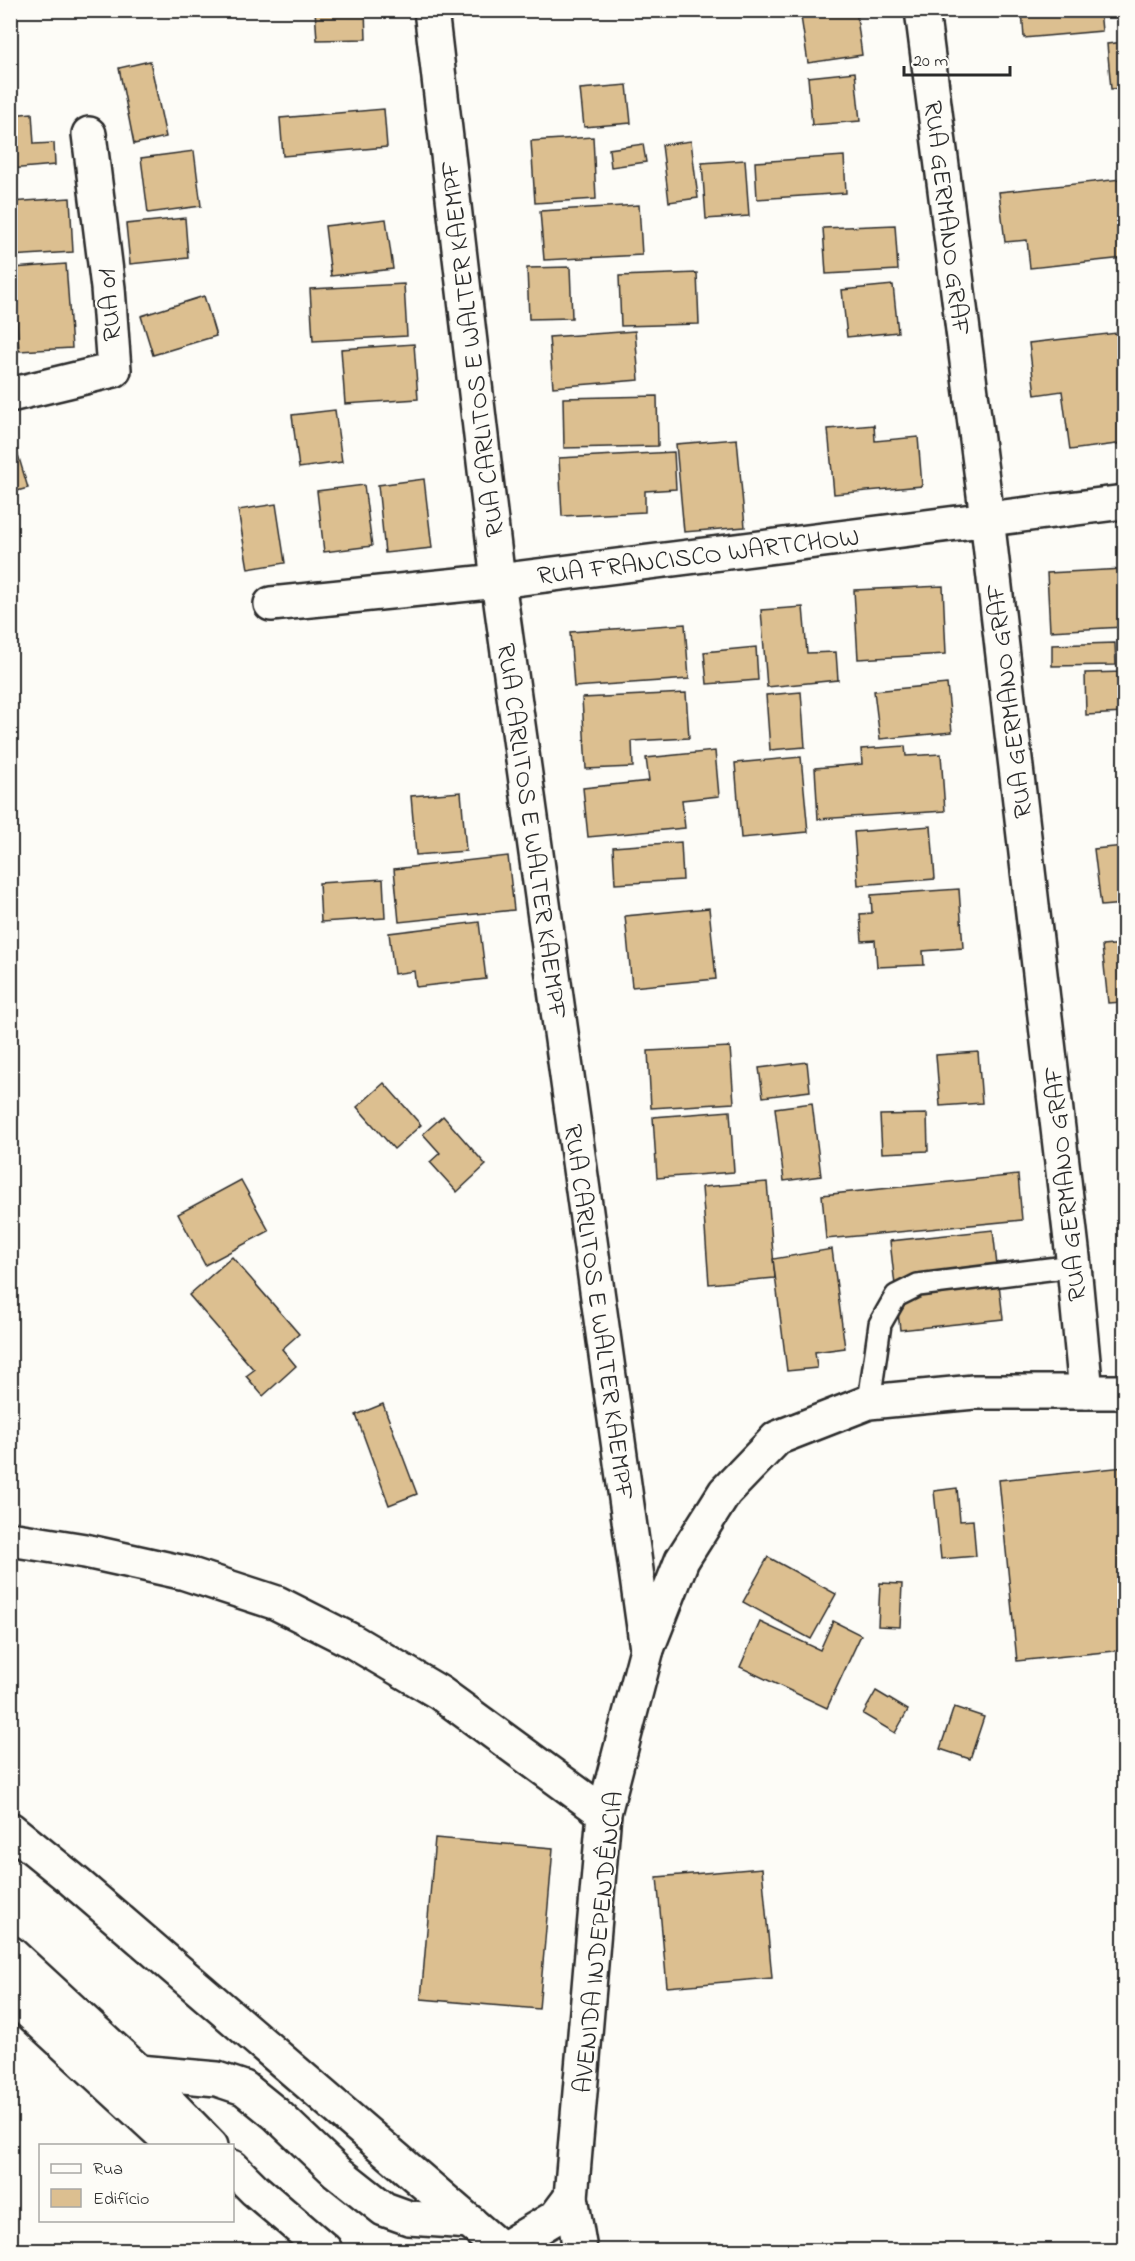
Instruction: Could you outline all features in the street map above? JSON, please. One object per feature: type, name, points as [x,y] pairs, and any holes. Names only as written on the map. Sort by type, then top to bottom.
[{"type":"main road","name":"RUA CARLITOS E WALTER KAEMPF","points":[[431,10],[498,581],[647,1649]]},
{"type":"main road","name":"RUA GERMANO GRAF","points":[[922,10],[987,518],[1074,1266],[1086,1392]]},
{"type":"main road","name":"RUA 01","points":[[10,395],[114,370],[108,288],[89,134]]},
{"type":"main road","name":"RUA FRANCISCO WARTCHOW","points":[[271,604],[498,581],[1125,502]]},
{"type":"main road","name":"AVENIDA INDEPENDÊNCIA","points":[[580,2250],[572,2197],[604,1813],[647,1649],[682,1560],[725,1492],[777,1438],[869,1402],[974,1392],[1125,1392]]},
{"type":"main road","points":[[10,1539],[86,1551],[185,1573],[277,1603],[352,1641],[440,1693],[604,1813]]},
{"type":"main road","points":[[10,1829],[69,1877],[502,2250],[556,2217],[572,2197]]},
{"type":"main road","points":[[10,1953],[139,2072],[210,2144]]},
{"type":"main road","points":[[10,1994],[175,2144]]},
{"type":"main road","points":[[139,2072],[216,2079],[244,2088],[276,2114],[336,2171],[384,2209],[409,2218],[470,2222]]},
{"type":"main road","points":[[234,2169],[325,2250]]},
{"type":"main road","points":[[234,2199],[292,2250]]},
{"type":"lane","points":[[869,1402],[880,1324],[896,1296],[918,1285],[1074,1266]]},
{"type":"building","points":[[315,10],[365,10],[366,39],[317,40]]},
{"type":"building","points":[[589,10],[625,10],[590,14]]},
{"type":"building","points":[[800,10],[856,10],[862,55],[808,63]]},
{"type":"building","points":[[1022,10],[1100,10],[1102,31],[1024,38]]},
{"type":"building","points":[[1124,42],[1124,88],[1111,89],[1107,44]]},
{"type":"building","points":[[150,61],[166,137],[134,144],[119,68]]},
{"type":"building","points":[[855,72],[860,121],[812,125],[808,77]]},
{"type":"building","points":[[627,85],[631,123],[584,127],[580,89]]},
{"type":"building","points":[[384,109],[387,147],[283,156],[280,118]]},
{"type":"building","points":[[32,113],[34,144],[54,143],[55,165],[10,169],[10,115]]},
{"type":"building","points":[[593,137],[596,199],[535,203],[531,141]]},
{"type":"building","points":[[691,141],[698,198],[669,202],[662,145]]},
{"type":"building","points":[[643,144],[646,162],[611,167],[609,149]]},
{"type":"building","points":[[194,151],[201,206],[148,213],[141,158]]},
{"type":"building","points":[[844,156],[846,193],[757,199],[755,162]]},
{"type":"building","points":[[1120,156],[1124,156],[1124,179],[1122,180]]},
{"type":"building","points":[[745,160],[749,216],[706,219],[702,163]]},
{"type":"building","points":[[1121,179],[1124,258],[1030,268],[1027,240],[1005,242],[999,192]]},
{"type":"building","points":[[70,198],[73,252],[10,256],[10,202]]},
{"type":"building","points":[[639,205],[642,255],[544,260],[540,211]]},
{"type":"building","points":[[185,218],[188,258],[130,264],[126,224]]},
{"type":"building","points":[[386,219],[393,269],[331,276],[325,226]]},
{"type":"building","points":[[895,225],[898,270],[826,274],[823,228]]},
{"type":"building","points":[[66,264],[72,348],[19,351],[13,268]]},
{"type":"building","points":[[570,267],[572,318],[529,319],[527,268]]},
{"type":"building","points":[[697,273],[699,324],[621,326],[619,276]]},
{"type":"building","points":[[404,284],[407,336],[313,341],[310,289]]},
{"type":"building","points":[[893,285],[898,332],[847,337],[842,290]]},
{"type":"building","points":[[204,296],[216,336],[153,355],[141,316]]},
{"type":"building","points":[[635,331],[639,380],[553,387],[549,337]]},
{"type":"building","points":[[1117,333],[1124,381],[1124,443],[1070,450],[1062,391],[1035,395],[1029,343]]},
{"type":"building","points":[[414,344],[418,399],[345,404],[341,349]]},
{"type":"building","points":[[657,396],[658,446],[564,448],[563,398]]},
{"type":"building","points":[[335,410],[342,462],[299,468],[292,415]]},
{"type":"building","points":[[874,425],[875,441],[918,437],[922,486],[834,494],[828,429]]},
{"type":"building","points":[[10,428],[28,488],[10,493]]},
{"type":"building","points":[[737,439],[745,527],[684,532],[676,444]]},
{"type":"building","points":[[674,452],[676,489],[645,491],[645,512],[562,516],[559,458]]},
{"type":"building","points":[[424,479],[432,548],[385,553],[378,485]]},
{"type":"building","points":[[364,485],[372,546],[324,552],[317,491]]},
{"type":"building","points":[[276,504],[285,563],[248,569],[238,510]]},
{"type":"building","points":[[1124,569],[1124,627],[1050,631],[1047,573]]},
{"type":"building","points":[[943,586],[946,654],[858,659],[854,590]]},
{"type":"building","points":[[803,607],[807,653],[836,652],[838,680],[767,687],[761,610]]},
{"type":"building","points":[[685,624],[689,679],[574,687],[570,632]]},
{"type":"building","points":[[1115,643],[1116,665],[1052,666],[1052,645]]},
{"type":"building","points":[[756,647],[758,680],[707,684],[704,652]]},
{"type":"building","points":[[1124,672],[1124,713],[1086,715],[1085,673]]},
{"type":"building","points":[[947,684],[952,732],[880,739],[874,691]]},
{"type":"building","points":[[801,692],[805,747],[770,750],[766,695]]},
{"type":"building","points":[[686,693],[689,738],[632,741],[633,767],[586,769],[582,698]]},
{"type":"building","points":[[905,746],[906,756],[941,754],[945,811],[818,819],[815,768],[862,764],[861,749]]},
{"type":"building","points":[[715,751],[719,796],[682,800],[685,828],[588,837],[583,788],[649,781],[646,758]]},
{"type":"building","points":[[801,757],[808,832],[741,838],[735,763]]},
{"type":"building","points":[[461,792],[466,851],[416,855],[411,796]]},
{"type":"building","points":[[931,826],[935,879],[858,885],[854,832]]},
{"type":"building","points":[[681,842],[683,880],[615,884],[613,847]]},
{"type":"building","points":[[1124,846],[1124,904],[1101,906],[1094,849]]},
{"type":"building","points":[[508,856],[514,910],[399,922],[394,869]]},
{"type":"building","points":[[383,879],[385,918],[321,922],[319,883]]},
{"type":"building","points":[[959,889],[963,948],[923,951],[924,965],[877,967],[875,940],[862,941],[860,914],[872,913],[871,895]]},
{"type":"building","points":[[709,908],[716,979],[632,987],[625,916]]},
{"type":"building","points":[[1124,910],[1124,928],[1118,928],[1117,911]]},
{"type":"building","points":[[479,922],[486,979],[416,987],[414,971],[394,974],[389,933]]},
{"type":"building","points":[[1124,944],[1124,1002],[1108,1003],[1102,946]]},
{"type":"building","points":[[730,1047],[734,1103],[651,1108],[648,1051]]},
{"type":"building","points":[[978,1052],[982,1103],[940,1106],[936,1055]]},
{"type":"building","points":[[807,1062],[810,1091],[763,1097],[759,1068]]},
{"type":"building","points":[[384,1083],[421,1125],[394,1149],[357,1107]]},
{"type":"building","points":[[812,1103],[821,1176],[784,1181],[775,1108]]},
{"type":"building","points":[[730,1111],[734,1172],[657,1178],[653,1117]]},
{"type":"building","points":[[927,1114],[928,1151],[882,1153],[880,1115]]},
{"type":"building","points":[[443,1116],[486,1165],[457,1192],[430,1162],[440,1153],[423,1134]]},
{"type":"building","points":[[1018,1175],[1022,1220],[826,1239],[822,1195]]},
{"type":"building","points":[[241,1180],[269,1231],[205,1265],[178,1214]]},
{"type":"building","points":[[767,1182],[775,1278],[709,1284],[702,1187]]},
{"type":"building","points":[[993,1230],[1003,1319],[900,1330],[890,1241]]},
{"type":"building","points":[[832,1249],[845,1348],[815,1352],[817,1368],[787,1371],[773,1259]]},
{"type":"building","points":[[232,1257],[299,1334],[282,1349],[296,1366],[263,1396],[246,1376],[254,1370],[189,1295]]},
{"type":"building","points":[[383,1404],[417,1494],[389,1505],[356,1415]]},
{"type":"building","points":[[1124,1467],[1124,1650],[1017,1661],[999,1480]]},
{"type":"building","points":[[957,1488],[960,1521],[973,1520],[976,1556],[941,1559],[934,1491]]},
{"type":"building","points":[[768,1557],[836,1594],[811,1639],[743,1602]]},
{"type":"building","points":[[880,1583],[902,1584],[900,1627],[878,1626]]},
{"type":"building","points":[[833,1621],[861,1635],[827,1708],[740,1667],[760,1622],[820,1650]]},
{"type":"building","points":[[876,1691],[908,1710],[895,1733],[863,1714]]},
{"type":"building","points":[[954,1707],[984,1717],[970,1759],[940,1749]]},
{"type":"building","points":[[435,1838],[553,1848],[539,2009],[421,1999]]},
{"type":"building","points":[[762,1868],[772,1978],[667,1987],[657,1877]]}]
